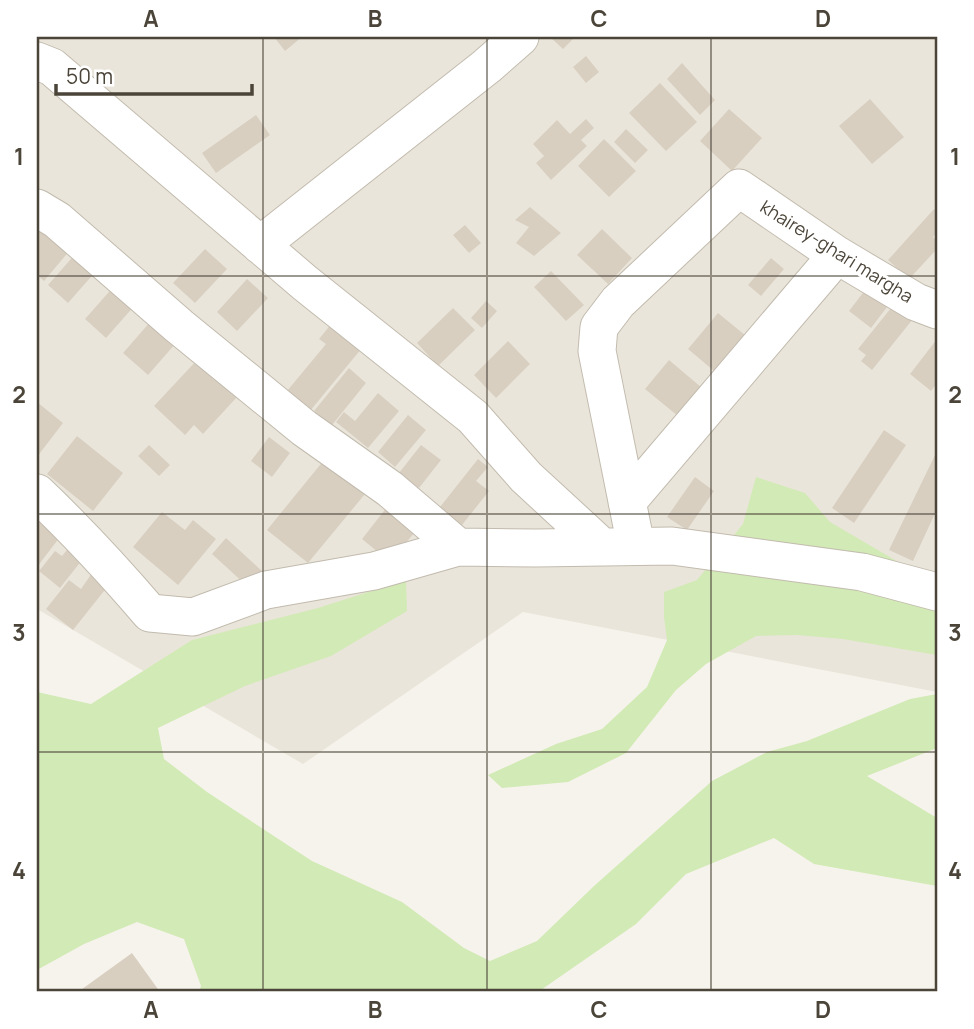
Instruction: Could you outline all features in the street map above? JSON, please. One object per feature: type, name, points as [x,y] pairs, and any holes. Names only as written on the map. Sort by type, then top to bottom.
[{"type":"street","points":[[260,245],[520,37]]},
{"type":"street","points":[[37,61],[52,67],[305,283],[473,416],[526,477],[619,547]]},
{"type":"street","name":"khairey-ghari margha","points":[[627,502],[597,351],[599,327],[618,302],[739,188],[837,255],[916,302],[937,310]]},
{"type":"street","points":[[37,208],[57,220],[189,335],[304,428],[390,489],[458,547]]},
{"type":"street","points":[[619,547],[627,502],[837,255]]},
{"type":"street","points":[[37,493],[72,526],[150,613],[193,617],[266,590],[374,571],[458,547],[672,546],[862,572],[937,592]]},
{"type":"shaded area","points":[[37,37],[937,37],[937,692],[523,612],[303,764],[37,609]]},
{"type":"green space","points":[[756,477],[805,493],[830,522],[912,570],[937,577],[937,655],[843,639],[797,635],[756,636],[706,664],[676,690],[626,753],[568,782],[502,788],[488,775],[556,744],[602,729],[647,687],[667,640],[664,592],[697,580],[743,524]]},
{"type":"green space","points":[[406,580],[407,611],[331,656],[245,686],[158,728],[164,759],[207,792],[312,861],[402,902],[464,948],[490,961],[537,941],[594,886],[712,781],[767,752],[807,741],[910,699],[937,694],[937,748],[867,776],[937,818],[937,886],[814,864],[774,838],[686,874],[636,924],[538,992],[199,992],[201,986],[184,939],[137,922],[84,944],[37,970],[37,692],[91,704],[192,640],[318,608]]},
{"type":"building","points":[[274,37],[302,37],[285,51]]},
{"type":"building","points":[[550,37],[575,37],[563,49]]},
{"type":"building","points":[[586,56],[599,72],[586,83],[573,67]]},
{"type":"building","points":[[682,63],[715,100],[700,115],[667,79]]},
{"type":"building","points":[[660,83],[697,122],[666,151],[629,113]]},
{"type":"building","points":[[870,99],[904,137],[872,164],[839,126]]},
{"type":"building","points":[[729,109],[762,138],[732,171],[700,141]]},
{"type":"building","points":[[256,115],[270,135],[216,173],[202,153]]},
{"type":"building","points":[[586,119],[594,128],[581,140],[587,146],[551,180],[536,163],[544,156],[533,144],[557,120],[570,134]]},
{"type":"building","points":[[626,129],[648,150],[635,163],[614,142]]},
{"type":"building","points":[[604,139],[636,171],[609,197],[578,166]]},
{"type":"building","points":[[530,207],[561,233],[534,256],[516,243],[529,227],[515,220]]},
{"type":"building","points":[[934,209],[937,212],[937,233],[933,237],[937,241],[937,249],[909,279],[888,260]]},
{"type":"building","points":[[37,219],[71,249],[44,281],[37,275]]},
{"type":"building","points":[[465,225],[481,243],[469,253],[453,235]]},
{"type":"building","points":[[602,229],[632,258],[608,284],[577,255]]},
{"type":"building","points":[[205,249],[227,269],[195,303],[173,283]]},
{"type":"building","points":[[77,252],[97,270],[68,303],[48,285]]},
{"type":"building","points":[[771,258],[784,269],[761,296],[748,285]]},
{"type":"building","points":[[551,271],[584,305],[566,321],[534,287]]},
{"type":"building","points":[[247,279],[268,298],[237,331],[217,312]]},
{"type":"building","points":[[872,281],[894,298],[871,328],[849,311]]},
{"type":"building","points":[[115,285],[136,304],[106,338],[85,319]]},
{"type":"building","points":[[486,301],[497,311],[482,328],[471,318]]},
{"type":"building","points":[[895,303],[913,319],[872,370],[861,361],[866,355],[858,349]]},
{"type":"building","points":[[453,308],[475,330],[438,366],[417,343]]},
{"type":"building","points":[[718,313],[751,340],[720,376],[688,349]]},
{"type":"building","points":[[151,321],[176,343],[148,375],[123,353]]},
{"type":"building","points":[[332,323],[362,348],[310,411],[287,391],[326,344],[319,339]]},
{"type":"building","points":[[937,339],[937,383],[931,391],[910,374]]},
{"type":"building","points":[[508,341],[530,364],[496,398],[474,375]]},
{"type":"building","points":[[197,360],[237,397],[203,434],[194,425],[185,435],[154,406]]},
{"type":"building","points":[[669,360],[708,393],[684,421],[645,389]]},
{"type":"building","points":[[349,368],[366,383],[332,425],[314,411]]},
{"type":"building","points":[[378,393],[399,411],[368,448],[336,422],[344,412],[355,421]]},
{"type":"building","points":[[37,402],[63,423],[37,457]]},
{"type":"building","points":[[408,415],[426,430],[395,467],[378,452]]},
{"type":"building","points":[[884,430],[906,445],[854,523],[832,508]]},
{"type":"building","points":[[77,436],[123,473],[93,511],[47,474]]},
{"type":"building","points":[[269,437],[290,453],[272,477],[251,461]]},
{"type":"building","points":[[149,445],[170,465],[159,476],[138,456]]},
{"type":"building","points":[[421,445],[441,460],[419,488],[399,473]]},
{"type":"building","points":[[935,455],[937,509],[913,561],[889,550]]},
{"type":"building","points":[[478,459],[488,467],[476,481],[489,491],[458,530],[436,512]]},
{"type":"building","points":[[324,460],[365,494],[308,563],[267,530]]},
{"type":"building","points":[[695,477],[714,491],[687,530],[667,517]]},
{"type":"building","points":[[391,502],[420,526],[390,562],[362,539]]},
{"type":"building","points":[[162,512],[185,530],[193,520],[216,539],[178,585],[133,547]]},
{"type":"building","points":[[40,522],[60,537],[37,567],[37,526]]},
{"type":"building","points":[[226,538],[262,571],[247,586],[212,554]]},
{"type":"building","points":[[72,544],[86,555],[60,588],[39,571],[55,551],[62,556]]},
{"type":"building","points":[[92,573],[108,586],[73,630],[46,609],[69,580],[81,589]]},
{"type":"building","points":[[132,953],[160,992],[78,992]]}]
